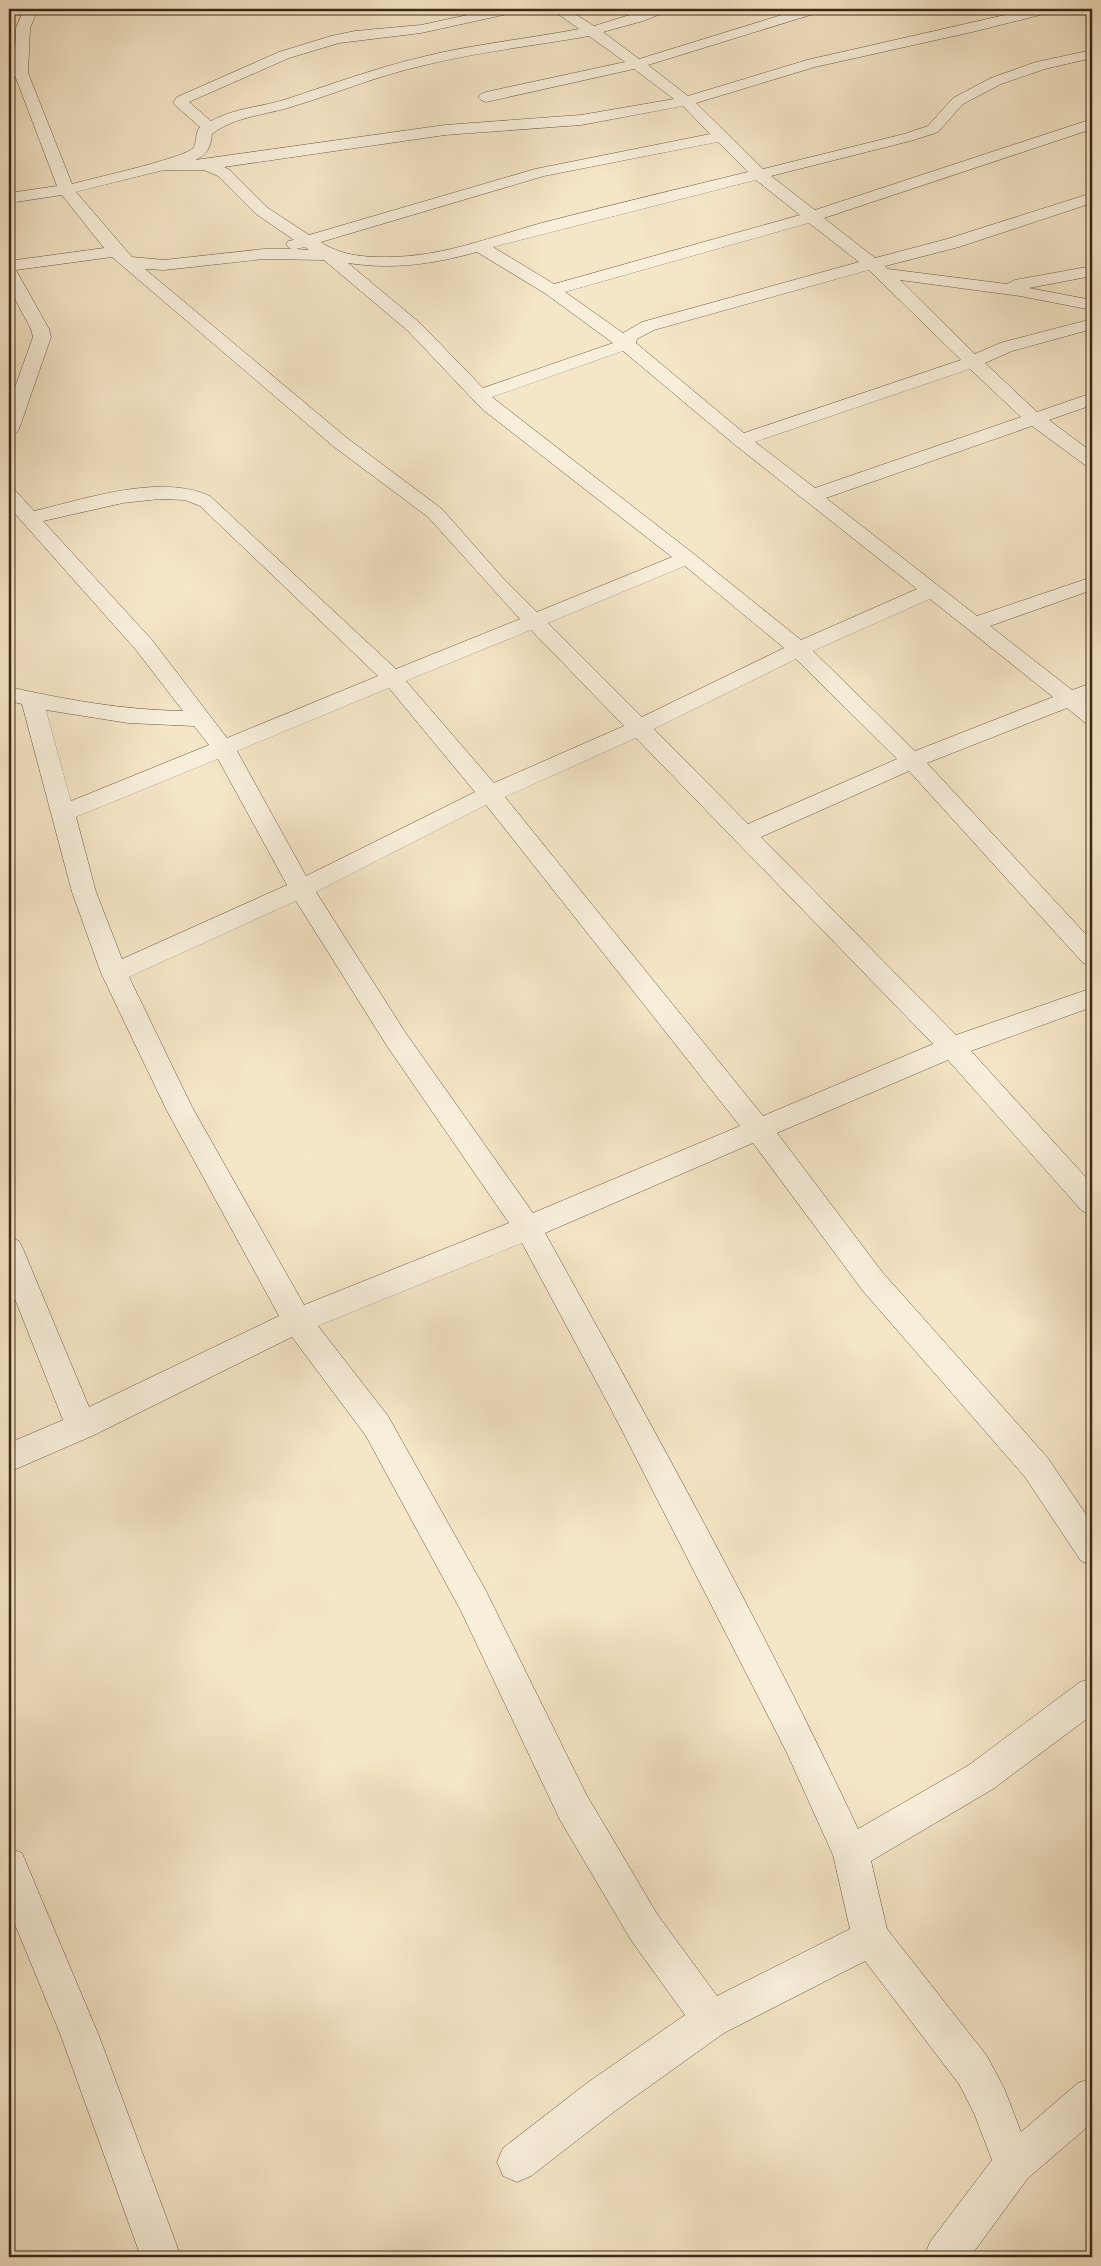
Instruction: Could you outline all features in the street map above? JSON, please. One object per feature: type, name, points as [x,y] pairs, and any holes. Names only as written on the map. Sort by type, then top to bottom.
[{"type":"street","points":[[31,9],[23,28],[21,46],[22,73],[17,88],[66,190],[122,256],[340,442],[435,513],[495,581],[952,1047],[1092,1203]]},
{"type":"street","points":[[209,127],[181,103],[182,100],[284,55],[355,35],[421,29],[512,9]]},
{"type":"street","points":[[558,9],[592,31],[686,101],[760,175],[877,268],[973,362],[1034,418],[1092,461]]},
{"type":"street","points":[[9,198],[66,190],[164,165],[197,154],[204,145],[204,132],[209,127],[218,123],[283,105],[346,83],[410,64],[469,51],[592,31],[639,19],[661,9]]},
{"type":"street","points":[[486,97],[637,64],[815,9]]},
{"type":"street","points":[[164,165],[206,165],[444,130],[581,120],[627,113],[686,101],[812,63],[972,28],[1047,9]]},
{"type":"street","points":[[9,266],[122,256],[164,265],[264,254],[328,255],[374,262],[410,262],[909,137],[933,129],[958,100],[979,89],[1023,70],[1092,54]]},
{"type":"street","points":[[552,290],[811,217],[970,166],[1092,124]]},
{"type":"street","points":[[264,254],[541,172],[723,136]]},
{"type":"street","points":[[206,165],[224,173],[240,192],[262,211],[328,255],[414,326],[489,405],[687,558],[799,649],[912,761],[1092,957]]},
{"type":"street","points":[[480,395],[626,344],[630,336],[648,326],[877,268],[1092,198]]},
{"type":"street","points":[[480,246],[552,290],[626,344],[742,440],[1092,717]]},
{"type":"street","points":[[877,268],[1092,305]]},
{"type":"street","points":[[998,288],[1092,271]]},
{"type":"street","points":[[9,273],[42,337],[9,428]]},
{"type":"street","points":[[742,440],[973,362],[1006,347],[1092,324]]},
{"type":"street","points":[[812,496],[1092,399]]},
{"type":"street","points":[[29,518],[151,494],[177,493],[194,496],[206,502],[392,678],[490,794],[758,1129],[873,1282],[1036,1467],[1092,1550]]},
{"type":"street","points":[[9,495],[144,645],[224,749],[301,889],[396,1039],[528,1228],[622,1400],[789,1721],[851,1853],[871,1938],[973,2070],[990,2102],[1014,2164]]},
{"type":"street","points":[[64,813],[687,558]]},
{"type":"street","points":[[974,624],[1092,583]]},
{"type":"street","points":[[114,973],[301,889],[490,794],[640,727],[799,649],[931,590]]},
{"type":"street","points":[[745,835],[912,761],[1092,690]]},
{"type":"street","points":[[21,697],[77,710],[114,715],[201,719]]},
{"type":"street","points":[[21,697],[64,813],[84,892],[114,973],[180,1110],[297,1321],[377,1426],[473,1600],[572,1807],[644,1926],[711,2020]]},
{"type":"street","points":[[9,1458],[81,1426],[297,1321],[528,1228],[952,1047],[1092,997]]},
{"type":"street","points":[[9,1249],[81,1426]]},
{"type":"street","points":[[851,1853],[981,1777],[1092,1694]]},
{"type":"street","points":[[9,1866],[80,2036],[161,2257]]},
{"type":"street","points":[[517,2162],[601,2097],[711,2020],[871,1938]]},
{"type":"street","points":[[945,2257],[1014,2164],[1092,2097]]}]
